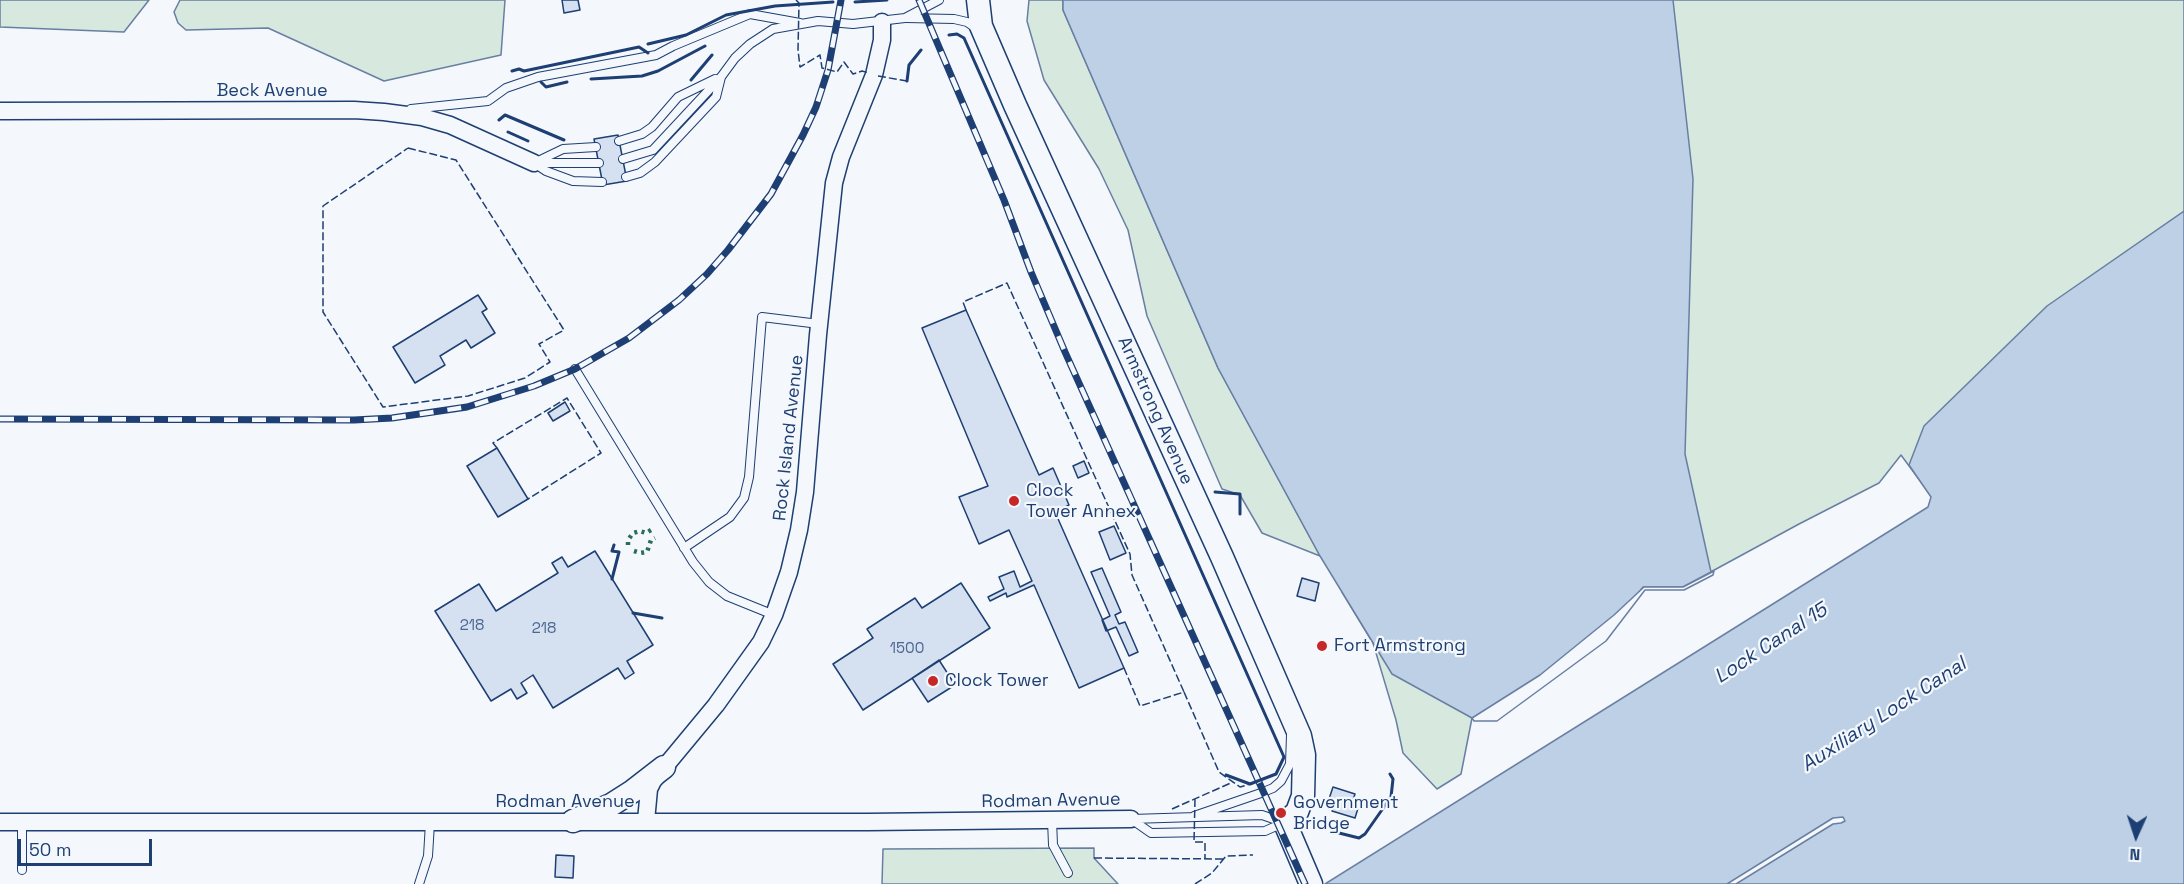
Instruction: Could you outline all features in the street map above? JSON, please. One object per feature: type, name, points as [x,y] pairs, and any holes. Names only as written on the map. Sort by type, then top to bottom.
[{"type":"street","name":"Armstrong Avenue","points":[[978,0],[978,15],[984,34],[1291,713],[1303,745],[1303,796],[1297,812],[1285,822]]},
{"type":"street","name":"Rock Island Avenue","points":[[646,821],[649,789],[664,767],[716,705],[761,642],[774,615],[789,572],[804,499],[834,183],[840,157],[874,75],[882,40],[882,22]]},
{"type":"street","name":"Beck Avenue","points":[[0,111],[354,110],[384,112],[422,117],[450,125],[534,163]]},
{"type":"street","points":[[573,821],[611,805],[664,767]]},
{"type":"street","name":"Rodman Avenue","points":[[0,822],[430,823],[1131,819]]},
{"type":"street","points":[[1285,822],[1311,884]]},
{"type":"lane","points":[[905,18],[939,0]]},
{"type":"lane","points":[[384,112],[488,101],[506,88],[538,77],[656,56],[673,46],[750,14],[800,23]]},
{"type":"lane","points":[[622,159],[653,150],[721,77],[735,58],[750,44],[773,29],[818,21],[853,24],[905,18],[954,19],[967,22],[984,34]]},
{"type":"lane","points":[[619,141],[642,134],[652,127],[678,98],[721,77]]},
{"type":"lane","points":[[626,177],[640,172],[663,154],[716,97],[721,77]]},
{"type":"lane","points":[[534,163],[563,149],[596,147]]},
{"type":"lane","points":[[534,163],[599,163]]},
{"type":"lane","points":[[534,163],[560,178],[573,182],[602,182]]},
{"type":"lane","points":[[684,548],[730,517],[744,498],[749,477],[762,317],[819,324]]},
{"type":"lane","points":[[574,369],[684,548],[709,582],[727,597],[774,615]]},
{"type":"lane","name":"Rodman Avenue","points":[[1194,816],[1267,790],[1281,781],[1290,764],[1291,713]]},
{"type":"lane","name":"Rodman Avenue","points":[[1131,819],[1262,815],[1285,822]]},
{"type":"lane","name":"Rodman Avenue","points":[[1131,819],[1151,833],[1265,831],[1285,822]]},
{"type":"lane","points":[[1052,820],[1053,845],[1068,873]]},
{"type":"lane","points":[[22,822],[22,870]]},
{"type":"lane","points":[[419,884],[428,856],[430,823]]},
{"type":"shaded area","points":[[0,0],[149,0],[124,32],[0,27]]},
{"type":"shaded area","points":[[180,0],[505,0],[501,55],[384,81],[268,28],[186,30],[178,23],[174,12]]},
{"type":"shaded area","points":[[1029,0],[1063,0],[1063,10],[1218,368],[1320,556],[1262,533],[1240,495],[1222,489],[1147,316],[1128,230],[1099,169],[1044,80],[1027,21]]},
{"type":"shaded area","points":[[1618,0],[2184,0],[2184,285],[1929,493],[1901,455],[1879,483],[1683,587]]},
{"type":"shaded area","points":[[1342,592],[1472,718],[1461,774],[1437,789],[1403,753],[1396,720],[1373,643]]},
{"type":"shaded area","points":[[1094,848],[1094,858],[1118,884],[882,884],[883,849]]},
{"type":"water","points":[[1063,0],[1673,0],[1693,179],[1685,454],[1711,572],[1683,587],[1643,587],[1604,639],[1495,718],[1472,718],[1392,674],[1320,556],[1218,368],[1063,10]]},
{"type":"water","points":[[2184,211],[2184,884],[1325,884],[1928,507],[1931,497],[1909,465],[1924,426],[2047,306]]},
{"type":"pier","points":[[1714,571],[1713,575],[1684,590],[1645,590],[1606,641],[1497,721],[1474,721],[1472,718],[1540,675],[1614,615],[1644,587],[1683,587]]},
{"type":"pier","points":[[1843,817],[1845,821],[1833,824],[1736,884],[1727,884],[1833,818]]},
{"type":"building","points":[[562,0],[578,0],[580,10],[564,13]]},
{"type":"building","points":[[618,135],[627,181],[603,185],[594,139]]},
{"type":"building","points":[[478,295],[487,309],[482,312],[495,333],[471,348],[466,340],[440,356],[445,365],[415,383],[393,347]]},
{"type":"building","name":"Clock Tower Annex","points":[[966,310],[1039,475],[1053,468],[1069,505],[1055,512],[1124,668],[1079,688],[1034,585],[1007,597],[1006,593],[990,601],[988,597],[1004,589],[999,577],[1014,571],[1020,587],[1032,581],[1009,530],[979,544],[959,497],[988,486],[922,328]]},
{"type":"building","points":[[565,402],[570,411],[553,421],[548,413]]},
{"type":"building","points":[[497,448],[528,499],[498,517],[467,466]]},
{"type":"building","points":[[1084,461],[1089,473],[1078,478],[1073,466]]},
{"type":"building","points":[[1114,526],[1126,553],[1110,560],[1099,532]]},
{"type":"building","points":[[595,551],[653,645],[627,661],[634,673],[625,679],[618,668],[553,708],[533,675],[521,683],[527,693],[517,699],[511,689],[491,701],[435,611],[479,584],[496,611],[558,573],[552,563],[562,557],[568,567]]},
{"type":"building","points":[[1102,568],[1121,612],[1115,615],[1119,624],[1125,622],[1138,652],[1129,656],[1116,627],[1106,631],[1102,620],[1110,616],[1091,572]]},
{"type":"building","name":"Fort Armstrong","points":[[1302,578],[1319,583],[1315,601],[1297,596]]},
{"type":"building","points":[[961,583],[990,628],[863,710],[833,664],[873,638],[867,629],[915,598],[922,608]]},
{"type":"building","name":"Clock Tower","points":[[939,660],[955,685],[928,702],[912,678]]},
{"type":"building","points":[[1333,787],[1355,794],[1352,803],[1359,805],[1355,818],[1332,811],[1333,807],[1327,805]]},
{"type":"building","points":[[556,855],[574,856],[573,878],[555,877]]},
{"type":"railway","points":[[0,419],[354,420],[392,418],[467,407],[534,386],[575,369],[629,338],[679,300],[728,250],[771,194],[816,107],[828,70],[841,0]]},
{"type":"railway","points":[[919,0],[1004,200],[1065,352],[1305,884]]},
{"type":"hedge","points":[[628,545],[628,540],[633,533],[640,531],[646,533],[651,530]]},
{"type":"hedge","points":[[634,551],[647,552],[651,540],[655,538]]},
{"type":"fence","points":[[796,0],[799,3],[800,67],[820,55],[822,68],[837,72],[844,62],[853,74],[862,71],[869,73]]},
{"type":"fence","points":[[878,76],[907,81]]},
{"type":"fence","points":[[408,148],[456,160],[564,330],[539,344],[550,362],[525,378],[468,396],[383,407],[323,312],[323,206],[408,148]]},
{"type":"fence","points":[[966,310],[963,302],[1007,283],[1130,554],[1132,575],[1184,692],[1140,706],[1124,668]]},
{"type":"fence","points":[[497,448],[493,443],[567,398],[601,453],[528,499]]},
{"type":"fence","points":[[1184,692],[1219,772],[1240,787],[1254,783]]},
{"type":"fence","points":[[1172,809],[1233,782]]},
{"type":"fence","points":[[1195,799],[1194,842],[1205,842],[1205,859]]},
{"type":"fence","points":[[1195,884],[1212,873],[1226,856],[1253,855]]},
{"type":"fence","points":[[1094,858],[1224,859]]},
{"type":"wall","points":[[855,2],[887,0]]},
{"type":"wall","points":[[648,44],[686,35],[726,15],[775,6],[833,2]]},
{"type":"wall","points":[[949,35],[957,34],[964,38],[1284,757],[1276,774],[1250,784],[1226,775]]},
{"type":"wall","points":[[591,79],[642,76],[658,71],[705,46]]},
{"type":"wall","points":[[512,71],[519,69],[524,71],[639,47],[648,53]]},
{"type":"wall","points":[[907,81],[909,65],[921,50]]},
{"type":"wall","points":[[691,80],[712,55]]},
{"type":"wall","points":[[541,82],[546,87],[567,82]]},
{"type":"wall","points":[[499,120],[505,115],[564,140]]},
{"type":"wall","points":[[508,132],[528,141]]},
{"type":"wall","points":[[1215,492],[1240,494],[1240,514]]},
{"type":"wall","points":[[612,579],[619,552],[612,551],[614,545]]},
{"type":"wall","points":[[633,613],[662,618]]},
{"type":"wall","points":[[1331,831],[1359,838],[1365,834],[1391,797],[1393,779],[1390,774]]},
{"type":"place","name":"Clock Tower Annex","points":[[1014,501]]},
{"type":"place","name":"Fort Armstrong","points":[[1322,646]]},
{"type":"place","name":"Clock Tower","points":[[933,681]]},
{"type":"place","name":"Government Bridge","points":[[1281,813]]},
{"type":"water label","name":"Lock Canal 15","points":[[1771,644]]},
{"type":"water label","name":"Auxiliary Lock Canal","points":[[1884,715]]}]
